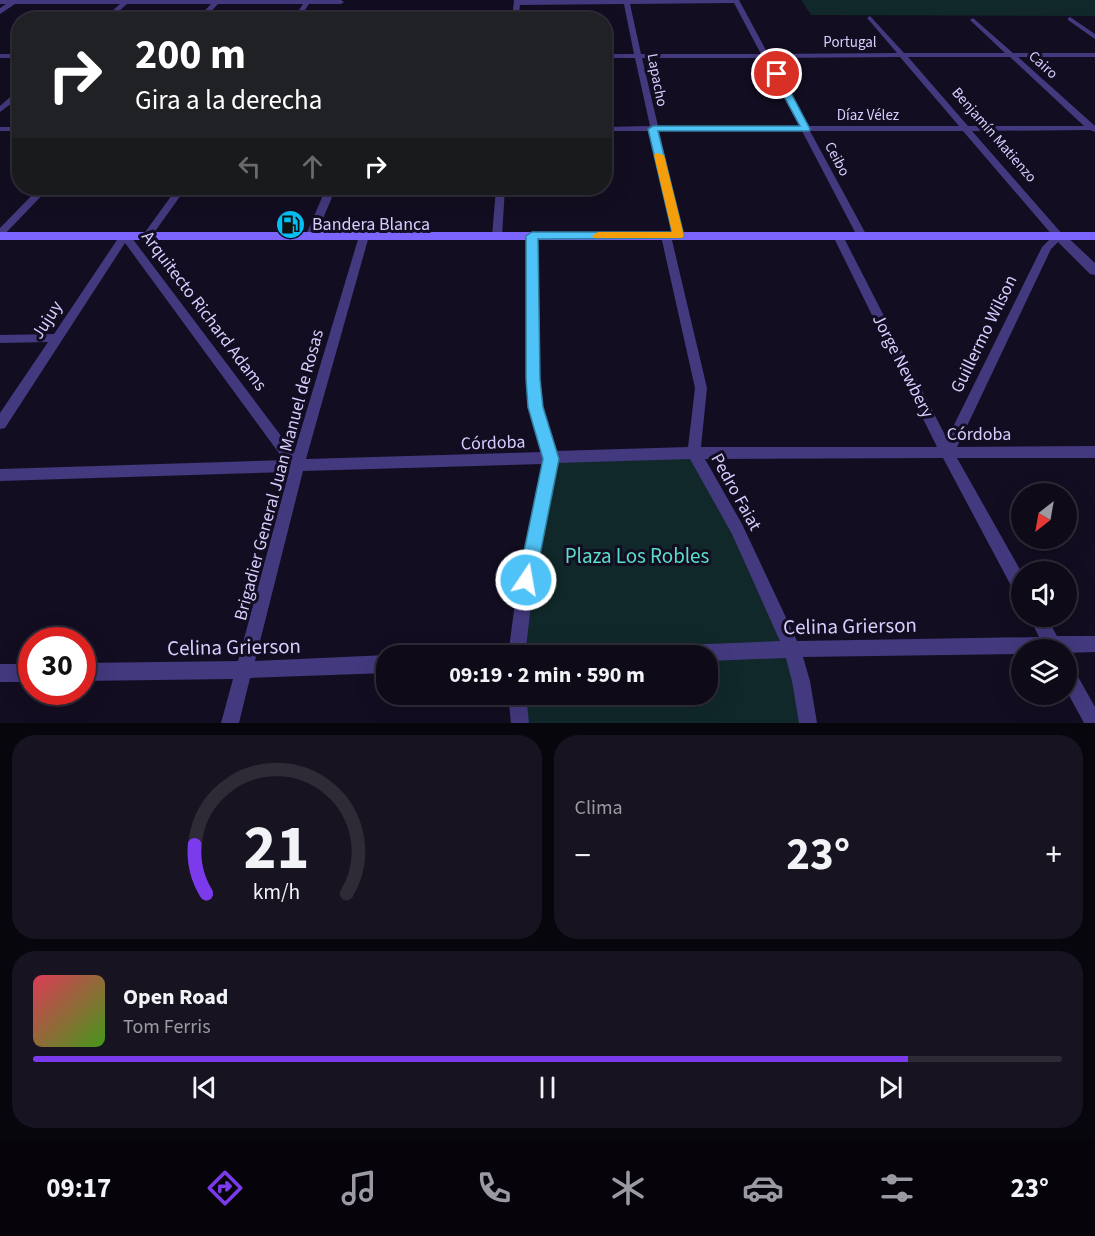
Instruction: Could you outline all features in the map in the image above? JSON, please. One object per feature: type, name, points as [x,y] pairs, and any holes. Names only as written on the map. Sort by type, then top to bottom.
[{"type":"main road","points":[[0,235],[1095,236]]},
{"type":"street","points":[[0,12],[16,1]]},
{"type":"street","points":[[114,12],[126,1]]},
{"type":"street","points":[[517,1],[736,1]]},
{"type":"street","name":"Lapacho","points":[[626,1],[639,56],[672,236]]},
{"type":"street","name":"Ceibo","points":[[736,1],[862,236]]},
{"type":"street","points":[[0,2],[341,2]]},
{"type":"street","name":"Benjamín Matienzo","points":[[870,18],[1059,236],[1095,271]]},
{"type":"street","points":[[1070,19],[1095,37]]},
{"type":"street","name":"Cairo","points":[[973,20],[1094,129]]},
{"type":"street","name":"Portugal","points":[[612,56],[1095,56]]},
{"type":"street","points":[[0,110],[12,100]]},
{"type":"street","name":"Díaz Vélez","points":[[612,129],[1094,129]]},
{"type":"street","points":[[0,235],[37,195]]},
{"type":"street","points":[[148,236],[176,195]]},
{"type":"street","points":[[310,236],[328,195]]},
{"type":"street","points":[[496,236],[499,195]]},
{"type":"street","name":"Jujuy","points":[[0,424],[125,236]]},
{"type":"street","name":"Arquitecto Richard Adams","points":[[125,236],[297,466]]},
{"type":"street","name":"Brigadier General Juan Manuel de Rosas","points":[[230,723],[297,466],[364,236]]},
{"type":"street","points":[[517,645],[526,580],[551,459],[536,407],[533,379],[532,236]]},
{"type":"street","name":"Pedro Faiat","points":[[672,236],[701,388],[694,453],[737,529],[792,649],[801,681],[808,723]]},
{"type":"street","name":"Jorge Newbery","points":[[838,236],[946,453],[1011,569]]},
{"type":"street","name":"Guillermo Wilson","points":[[946,453],[1047,247],[1059,236]]},
{"type":"street","points":[[0,339],[57,338]]},
{"type":"street","name":"Córdoba","points":[[0,475],[694,453],[1095,452]]},
{"type":"street","name":"Celina Grierson","points":[[1077,645],[1095,644]]},
{"type":"street","name":"Celina Grierson","points":[[718,652],[1011,647]]},
{"type":"street","name":"Celina Grierson","points":[[96,672],[244,670],[376,664]]},
{"type":"street","points":[[0,673],[18,673]]},
{"type":"street","points":[[1077,692],[1094,723]]},
{"type":"street","points":[[518,705],[520,723]]},
{"type":"green space","points":[[801,0],[1095,0],[1095,16],[811,15]]},
{"type":"green space","name":"Plaza Los Robles","points":[[694,453],[792,649],[808,723],[520,723],[518,705],[718,705],[718,645],[518,645],[551,459]]},
{"type":"slow traffic","points":[[598,236],[678,236],[659,155]]},
{"type":"place","name":"Bandera Blanca","points":[[291,224]]},
{"type":"route","points":[[526,580],[551,459],[536,407],[533,379],[532,236],[678,236],[653,129],[806,129],[777,74]]}]
